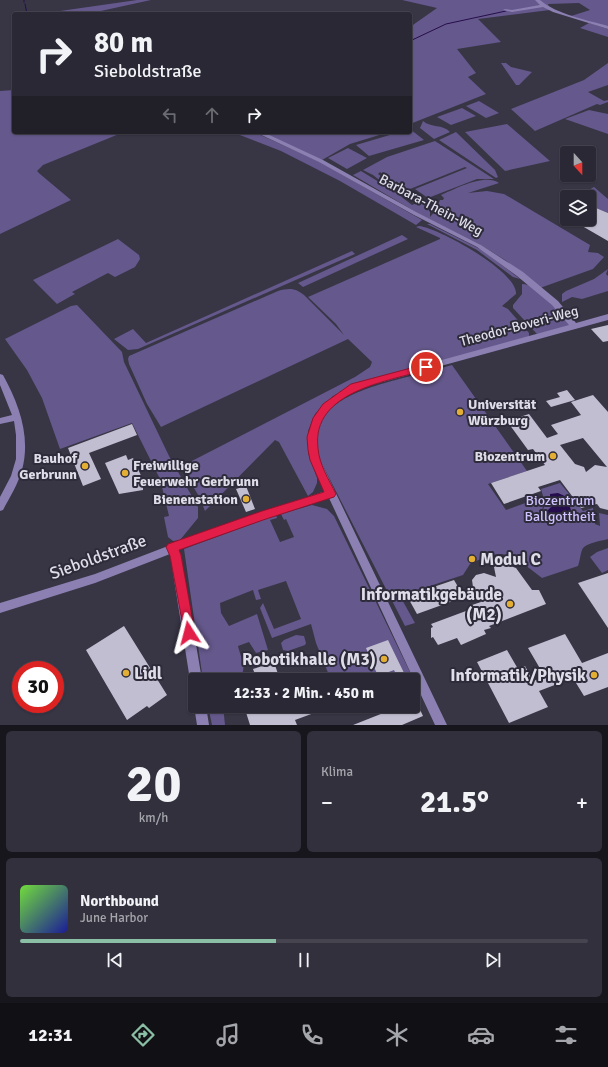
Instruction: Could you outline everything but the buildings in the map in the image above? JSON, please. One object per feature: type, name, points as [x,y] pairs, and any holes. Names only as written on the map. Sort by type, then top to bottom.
[{"type":"street","points":[[537,0],[544,6],[608,28]]},
{"type":"street","points":[[505,10],[518,10],[544,6]]},
{"type":"street","name":"Barbara-Thein-Weg","points":[[262,134],[321,161],[416,214],[480,246],[520,274],[555,303],[574,326]]},
{"type":"street","name":"Theodor-Boveri-Weg","points":[[441,725],[330,494],[316,460],[313,450],[312,437],[318,418],[327,406],[354,387],[608,317]]},
{"type":"street","points":[[0,377],[10,395],[17,417],[20,437],[20,461],[17,471],[0,507]]},
{"type":"street","points":[[0,421],[17,417]]},
{"type":"street","name":"Sieboldstraße","points":[[0,608],[95,578],[172,547],[330,494]]},
{"type":"street","points":[[172,547],[176,555],[195,673]]},
{"type":"street","points":[[201,713],[203,725]]},
{"type":"green space","points":[[137,0],[151,0],[96,12],[53,12]]},
{"type":"green space","points":[[402,0],[608,0],[608,28],[571,16],[590,10],[579,3],[548,4],[550,10],[478,19],[501,42],[457,49],[476,73],[468,77],[486,94],[412,123],[412,26],[437,8]]},
{"type":"green space","points":[[589,23],[608,29],[608,37],[580,28]]},
{"type":"green space","points":[[501,63],[506,63],[511,67],[532,72],[519,85],[516,85]]},
{"type":"green space","points":[[608,63],[608,85],[588,92],[604,101],[608,100],[608,102],[600,105],[597,104],[535,131],[511,109],[584,80]]},
{"type":"green space","points":[[12,90],[12,134],[119,134],[43,165],[37,171],[71,200],[0,234],[0,91]]},
{"type":"green space","points":[[479,101],[499,113],[486,118],[466,106]]},
{"type":"green space","points":[[462,108],[476,116],[451,125],[437,117]]},
{"type":"green space","points":[[589,110],[608,114],[608,134],[565,119]]},
{"type":"green space","points":[[423,121],[430,125],[444,128],[450,132],[434,139],[420,128]]},
{"type":"green space","points":[[507,124],[550,161],[505,171],[465,132]]},
{"type":"green space","points":[[412,131],[424,140],[369,156],[356,145],[393,134],[412,134]]},
{"type":"green space","points":[[456,132],[495,170],[498,177],[496,178],[439,140]]},
{"type":"green space","points":[[237,134],[258,134],[320,162],[422,220],[416,225],[340,181],[281,151]]},
{"type":"green space","points":[[266,134],[382,134],[350,144],[322,160]]},
{"type":"green space","points":[[435,141],[494,179],[477,179],[428,198],[415,189],[467,168],[465,167],[405,191],[380,172],[378,174],[404,193],[399,195],[412,205],[423,200],[437,201],[433,211],[430,212],[430,217],[436,210],[440,200],[443,200],[444,198],[441,195],[470,183],[493,180],[499,183],[468,193],[487,191],[504,194],[590,245],[588,252],[598,253],[604,257],[593,269],[540,288],[505,260],[479,244],[421,215],[353,175],[361,171],[392,190],[373,175],[363,170],[387,157]]},
{"type":"green space","points":[[348,148],[367,158],[347,169],[328,158]]},
{"type":"green space","points":[[594,187],[608,199],[608,213],[596,208],[596,190],[589,190]]},
{"type":"green space","points":[[427,224],[430,224],[482,250],[520,279],[513,277],[477,250]]},
{"type":"green space","points":[[419,226],[443,234],[476,252],[504,274],[513,285],[516,294],[502,306],[508,309],[529,333],[529,337],[351,386],[333,396],[315,414],[308,431],[308,453],[317,478],[317,483],[313,492],[308,496],[279,442],[275,440],[205,511],[200,498],[182,468],[184,465],[355,377],[370,367],[372,362],[348,339],[161,427],[147,404],[129,364],[129,356],[285,289],[292,289],[304,295],[344,335],[336,324],[308,297],[440,239],[416,227]]},
{"type":"green space","points":[[402,235],[408,239],[303,287],[298,283]]},
{"type":"green space","points":[[118,239],[139,255],[140,259],[135,267],[115,277],[108,273],[72,292],[75,294],[57,304],[33,280]]},
{"type":"green space","points":[[352,251],[355,254],[138,349],[128,350],[114,339],[133,329],[146,343]]},
{"type":"green space","points":[[608,269],[606,274],[608,276],[608,291],[582,299],[572,297],[562,302],[562,294],[566,291],[594,279]]},
{"type":"green space","points":[[522,284],[528,285],[542,294],[570,324],[569,326],[537,334],[513,308],[513,305],[522,294]]},
{"type":"green space","points":[[77,305],[122,352],[124,362],[169,456],[198,507],[198,518],[180,540],[173,541],[168,537],[164,517],[169,516],[161,483],[156,484],[154,481],[160,479],[132,423],[60,449],[42,398],[27,370],[5,339],[71,306]]},
{"type":"green space","name":"Biozentrum Ballgottheit","points":[[452,365],[527,471],[488,484],[506,510],[542,497],[544,502],[541,515],[546,523],[542,515],[545,503],[541,489],[560,483],[583,511],[593,508],[595,524],[600,526],[599,513],[608,515],[608,539],[586,546],[581,552],[578,566],[542,578],[516,558],[502,554],[489,555],[470,564],[463,575],[400,596],[415,623],[405,626],[321,462],[317,443],[319,427],[326,414],[337,404],[351,395],[383,383]]},
{"type":"green space","points":[[312,505],[327,509],[334,516],[410,673],[328,673],[316,643],[311,624],[272,638],[260,608],[263,603],[274,629],[301,619],[286,581],[258,590],[261,599],[256,600],[253,590],[220,603],[221,613],[229,626],[257,614],[268,650],[256,653],[249,642],[238,646],[243,664],[242,673],[202,673],[184,549],[276,515],[277,518],[270,520],[280,542],[294,537],[286,519],[284,520],[281,514]]},
{"type":"green space","points":[[608,548],[608,570],[602,573],[590,557],[597,552]]},
{"type":"green space","points":[[296,635],[304,636],[306,643],[305,645],[288,651],[283,650],[281,643],[284,640]]},
{"type":"green space","points":[[209,713],[224,713],[225,725],[212,725]]},
{"type":"shaded area","points":[[558,493],[567,497],[573,517],[562,516],[558,520],[549,516],[546,512],[555,503],[550,497],[550,494]]},
{"type":"waterway","points":[[25,4],[27,12]]},
{"type":"waterway","points":[[412,40],[446,24],[506,11]]},
{"type":"place","name":"Universität Würzburg","points":[[460,412]]},
{"type":"place","name":"Biozentrum","points":[[553,456]]},
{"type":"place","name":"Bauhof Gerbrunn","points":[[85,466]]},
{"type":"place","name":"Freiwillige Feuerwehr Gerbrunn","points":[[125,473]]},
{"type":"place","name":"Bienenstation","points":[[246,499]]},
{"type":"place","name":"Modul C","points":[[472,559]]},
{"type":"place","name":"Informatikgebäude (M2)","points":[[510,604]]},
{"type":"place","name":"Robotikhalle (M3)","points":[[384,659]]},
{"type":"place","name":"Lidl","points":[[126,673]]},
{"type":"place","name":"Informatik/Physik","points":[[594,675]]},
{"type":"route","points":[[189,633],[176,555],[172,547],[262,515],[330,494],[316,460],[313,450],[312,437],[318,418],[327,406],[354,387],[426,367]]}]
